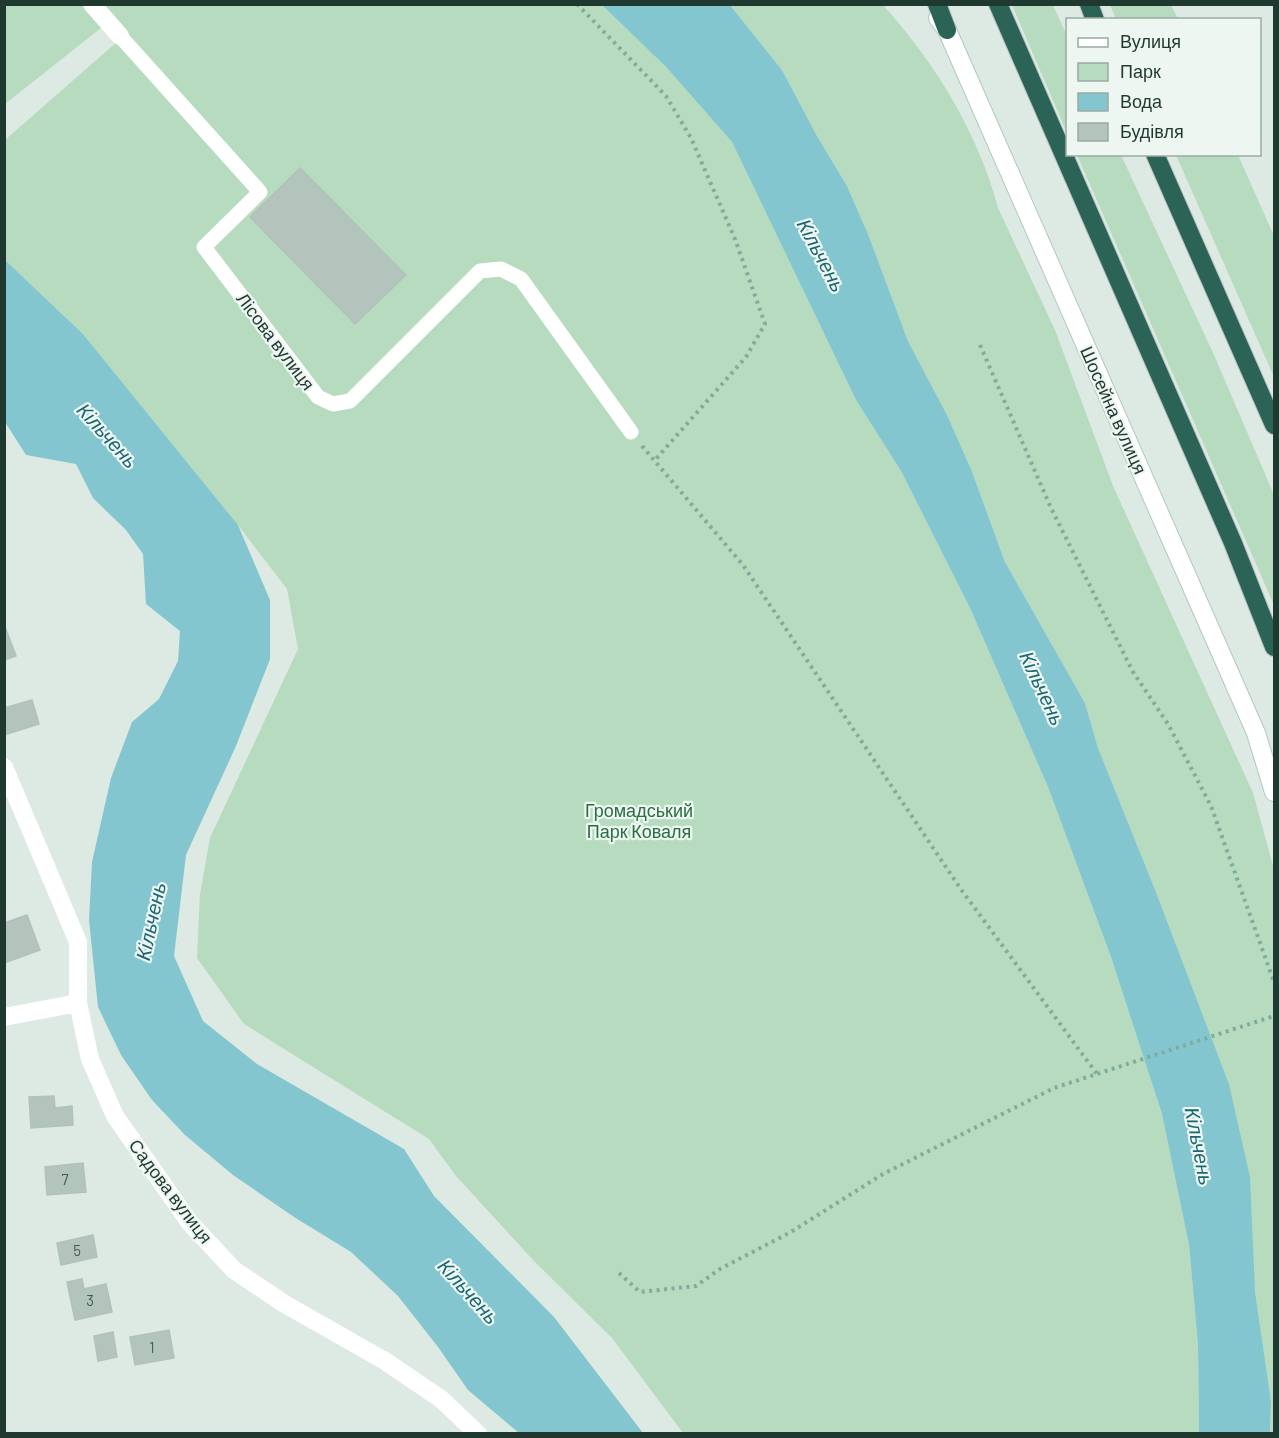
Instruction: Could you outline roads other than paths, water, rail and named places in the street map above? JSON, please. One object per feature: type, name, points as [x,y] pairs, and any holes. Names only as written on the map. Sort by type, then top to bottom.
[{"type":"highway","points":[[937,4],[947,30]]},
{"type":"highway","points":[[998,4],[1233,543],[1275,647]]},
{"type":"highway","points":[[1156,156],[1275,425]]},
{"type":"street","name":"Лісова вулиця","points":[[93,4],[120,36]]},
{"type":"street","name":"Шосейна вулиця","points":[[929,4],[947,30],[1256,733],[1275,792]]},
{"type":"street","name":"Садова вулиця","points":[[4,767],[78,942],[78,1003],[90,1059],[115,1116],[190,1223],[234,1270],[283,1303],[385,1361],[441,1399],[478,1434]]},
{"type":"street","points":[[4,1017],[78,1003]]},
{"type":"lane","name":"Лісова вулиця","points":[[120,36],[260,192],[204,247],[318,397],[333,404],[350,401],[480,271],[501,269],[521,279],[631,432]]},
{"type":"water","name":"Кільчень","points":[[602,5],[730,5],[782,70],[847,186],[868,234],[908,341],[947,415],[971,469],[1005,562],[1085,703],[1098,748],[1229,1084],[1250,1177],[1255,1291],[1271,1401],[1270,1433],[1199,1433],[1198,1345],[1189,1245],[1162,1114],[1111,957],[1048,787],[970,608],[901,471],[856,400],[732,142],[666,67]]},
{"type":"water","name":"Кільчень","points":[[5,260],[83,334],[238,525],[270,600],[270,659],[236,746],[186,855],[174,956],[203,1021],[257,1064],[404,1149],[434,1196],[554,1317],[643,1433],[519,1433],[468,1390],[398,1296],[351,1252],[294,1217],[233,1175],[185,1135],[152,1100],[121,1055],[98,1007],[89,920],[92,862],[111,778],[132,722],[159,699],[178,661],[180,631],[146,604],[143,554],[126,530],[93,498],[76,464],[26,455],[5,422]]},
{"type":"park label","name":"Громадський Парк Коваля","points":[[639,820]]}]
